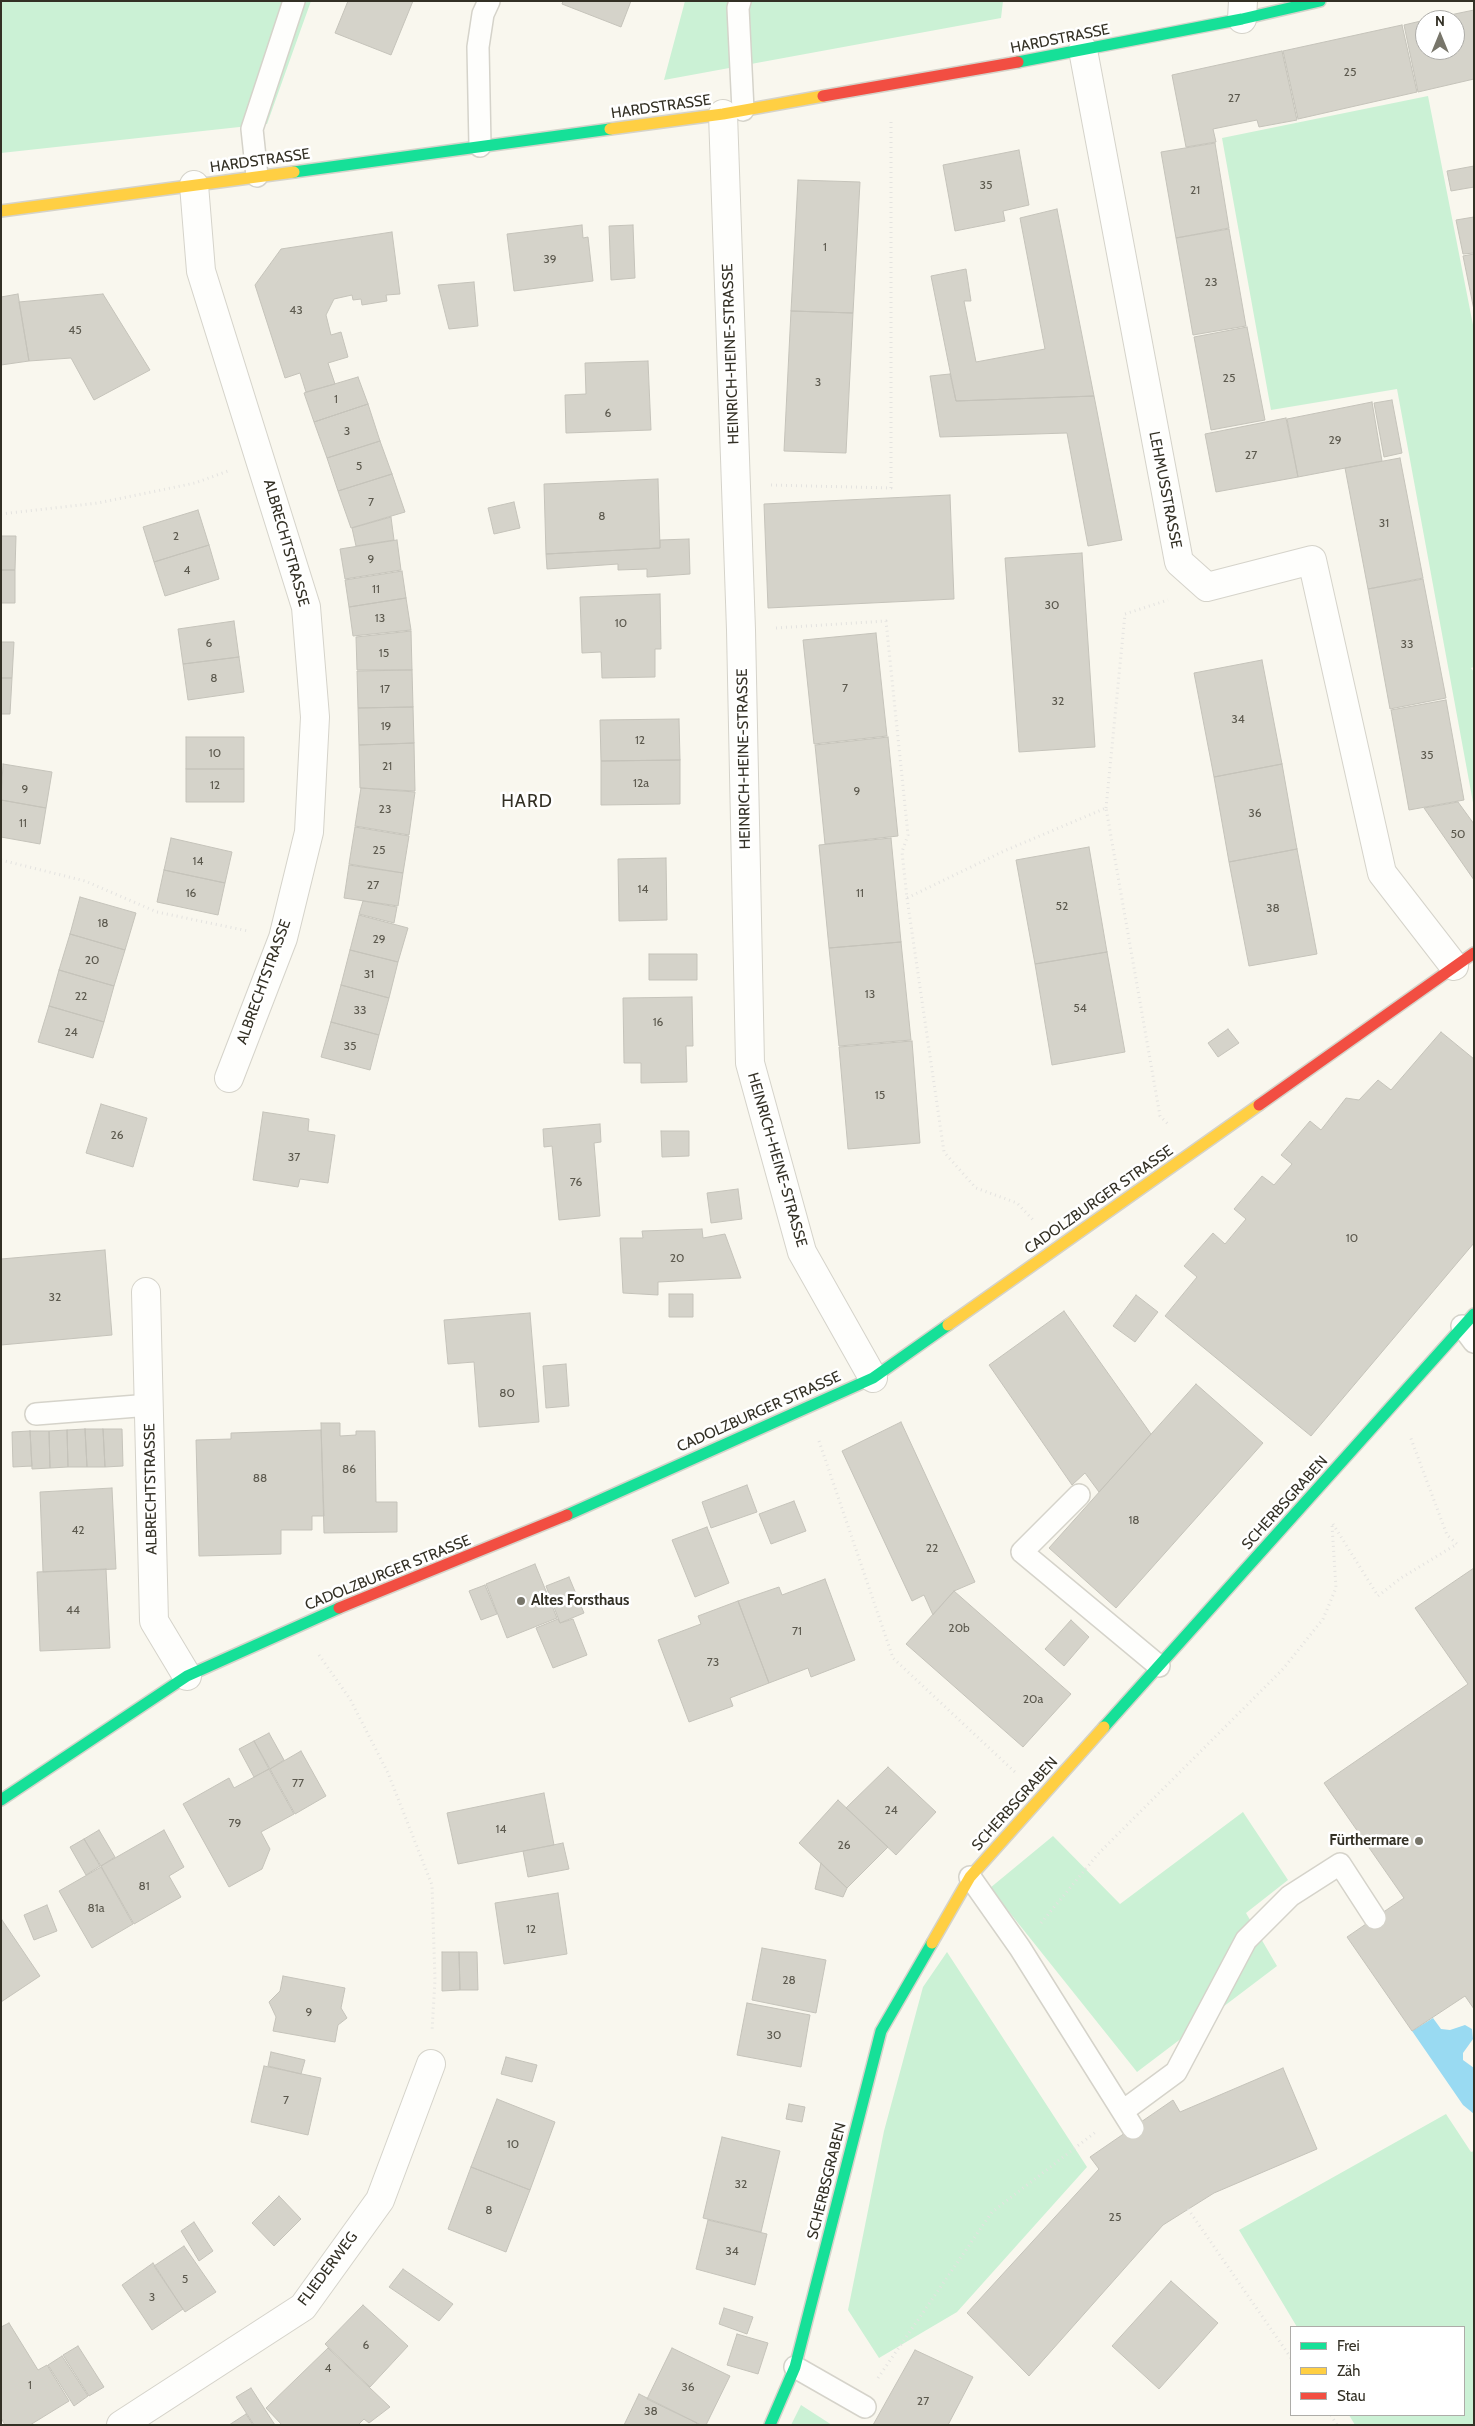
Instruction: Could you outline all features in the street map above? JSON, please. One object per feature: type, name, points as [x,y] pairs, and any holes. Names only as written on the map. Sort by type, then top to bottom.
[{"type":"street","name":"HARDSTRASSE","points":[[1,211],[733,112],[891,86],[1083,50],[1242,10],[1320,1]]},
{"type":"street","name":"LEHMUSSTRASSE","points":[[1083,50],[1179,562],[1207,586]]},
{"type":"street","name":"HEINRICH-HEINE-STRASSE","points":[[733,112],[736,484],[750,1063],[802,1252],[873,1378]]},
{"type":"street","name":"ALBRECHTSTRASSE","points":[[194,185],[202,271],[306,607],[315,716],[309,832],[283,938],[229,1078]]},
{"type":"street","points":[[1207,586],[1312,560],[1382,873],[1464,960]]},
{"type":"street","name":"CADOLZBURGER STRASSE","points":[[1,1800],[188,1676],[298,1626],[569,1514],[873,1378],[1464,960]]},
{"type":"street","name":"ALBRECHTSTRASSE","points":[[146,1292],[154,1621],[188,1676]]},
{"type":"street","name":"SCHERBSGRABEN","points":[[770,2425],[795,2367],[882,2031],[970,1877],[1159,1666],[1470,1328]]},
{"type":"street","name":"FLIEDERWEG","points":[[121,2425],[303,2307],[380,2200],[431,2064]]},
{"type":"lane","points":[[257,176],[252,129],[294,1]]},
{"type":"lane","points":[[480,146],[478,47],[483,14],[489,1]]},
{"type":"lane","points":[[733,112],[738,8],[740,1]]},
{"type":"lane","points":[[36,1414],[150,1405]]},
{"type":"lane","points":[[1079,1495],[1022,1552],[1159,1666]]},
{"type":"lane","points":[[970,1877],[1020,1948],[1128,2120],[1176,2072],[1246,1940],[1290,1896],[1340,1864],[1375,1918]]},
{"type":"lane","points":[[795,2367],[865,2406]]},
{"type":"path","points":[[736,484],[891,488],[891,86]]},
{"type":"path","points":[[1,514],[98,504],[195,483],[261,459]]},
{"type":"path","points":[[1192,1153],[1160,1116],[1106,808],[1125,614],[1207,586]]},
{"type":"path","points":[[741,630],[886,621],[908,835],[902,852],[907,898],[944,1152],[976,1188],[1017,1204],[1059,1247]]},
{"type":"path","points":[[907,898],[1004,851],[1106,808]]},
{"type":"path","points":[[1,860],[85,881],[157,912],[283,938]]},
{"type":"path","points":[[808,1407],[893,1658],[1041,1797]]},
{"type":"path","points":[[1020,1948],[1098,1854],[1283,1669],[1323,1619],[1336,1588],[1332,1524],[1378,1596],[1401,1578],[1457,1544],[1447,1535],[1408,1432]]},
{"type":"path","points":[[298,1626],[354,1707],[388,1773],[432,1885],[434,1980],[431,2064]]},
{"type":"path","points":[[865,2406],[879,2376],[992,2212],[1128,2120]]},
{"type":"path","points":[[1188,2209],[1290,2357]]},
{"type":"green space","points":[[1,1],[311,1],[267,124],[1,153]]},
{"type":"green space","points":[[685,1],[1003,1],[1001,18],[664,80]]},
{"type":"green space","points":[[1428,96],[1474,330],[1474,667],[1471,668],[1474,672],[1474,808],[1397,389],[1271,410],[1222,138]]},
{"type":"green space","points":[[1243,1812],[1288,1880],[1246,1913],[1277,1966],[1137,2072],[990,1888],[1053,1836],[1120,1904]]},
{"type":"green space","points":[[947,1952],[1087,2167],[957,2312],[879,2358],[848,2310],[884,2131],[923,1987]]},
{"type":"green space","points":[[1446,2114],[1471,2152],[1474,2151],[1474,2425],[1355,2425],[1350,2416],[1465,2416],[1465,2326],[1296,2326],[1239,2230]]},
{"type":"green space","points":[[801,2405],[832,2425],[791,2425]]},
{"type":"water","points":[[1433,2018],[1441,2029],[1450,2030],[1465,2025],[1472,2029],[1473,2039],[1463,2053],[1463,2060],[1474,2068],[1474,2114],[1463,2105],[1412,2031]]},
{"type":"building","points":[[348,1],[413,1],[391,55],[335,33]]},
{"type":"building","points":[[563,1],[631,1],[621,27],[562,4]]},
{"type":"building","points":[[1474,10],[1474,79],[1418,92],[1404,25],[1415,22],[1415,60],[1465,60],[1465,12]]},
{"type":"building","points":[[1402,25],[1417,92],[1298,119],[1283,51]]},
{"type":"building","points":[[1282,51],[1297,120],[1259,127],[1257,120],[1213,129],[1216,142],[1186,147],[1172,75]]},
{"type":"building","points":[[1215,143],[1229,228],[1176,238],[1161,152]]},
{"type":"building","points":[[1019,150],[1029,205],[1003,211],[1005,221],[955,231],[943,165]]},
{"type":"building","points":[[1474,166],[1474,187],[1451,191],[1447,171]]},
{"type":"building","points":[[798,180],[860,182],[853,313],[791,311]]},
{"type":"building","points":[[1057,209],[1094,396],[956,401],[931,276],[966,269],[971,301],[964,301],[976,362],[1045,349],[1020,218]]},
{"type":"building","points":[[1474,217],[1474,253],[1463,254],[1456,220]]},
{"type":"building","points":[[582,225],[583,238],[588,237],[593,281],[514,291],[507,234]]},
{"type":"building","points":[[633,225],[635,278],[611,280],[609,226]]},
{"type":"building","points":[[1229,229],[1246,326],[1193,335],[1176,238]]},
{"type":"building","points":[[392,232],[400,294],[386,295],[387,301],[362,305],[361,299],[353,300],[352,295],[334,299],[326,315],[331,335],[341,332],[348,357],[328,363],[335,384],[306,392],[300,373],[285,378],[255,285],[281,249]]},
{"type":"building","points":[[1474,254],[1474,310],[1463,256]]},
{"type":"building","points":[[474,282],[478,326],[449,329],[438,285]]},
{"type":"building","points":[[18,294],[29,361],[1,365],[1,297]]},
{"type":"building","points":[[103,294],[150,370],[94,400],[71,358],[29,361],[19,302]]},
{"type":"building","points":[[791,311],[853,313],[846,453],[784,451]]},
{"type":"building","points":[[1247,327],[1265,420],[1211,430],[1194,337]]},
{"type":"building","points":[[648,361],[651,430],[566,433],[565,395],[586,394],[585,363]]},
{"type":"building","points":[[950,374],[956,401],[1094,396],[1122,540],[1088,546],[1067,433],[940,437],[930,376]]},
{"type":"building","points":[[358,377],[368,404],[314,422],[304,393]]},
{"type":"building","points":[[1392,400],[1402,453],[1384,457],[1374,403]]},
{"type":"building","points":[[1372,402],[1382,461],[1298,477],[1287,419]]},
{"type":"building","points":[[368,404],[380,441],[327,458],[314,422]]},
{"type":"building","points":[[1286,418],[1298,477],[1216,492],[1205,434]]},
{"type":"building","points":[[380,441],[392,474],[338,491],[327,458]]},
{"type":"building","points":[[1400,458],[1423,578],[1368,589],[1345,468]]},
{"type":"building","points":[[392,474],[405,512],[351,528],[338,491]]},
{"type":"building","points":[[658,479],[660,548],[546,554],[544,484]]},
{"type":"building","points":[[950,495],[954,599],[768,608],[764,504]]},
{"type":"building","points":[[514,502],[520,528],[494,534],[488,508]]},
{"type":"building","points":[[198,510],[209,545],[154,562],[143,527]]},
{"type":"building","points":[[391,517],[394,540],[356,546],[352,528]]},
{"type":"building","points":[[1,536],[16,536],[15,570],[1,570]]},
{"type":"building","points":[[689,539],[690,574],[647,577],[647,569],[618,570],[618,564],[547,569],[546,554],[660,548],[660,540]]},
{"type":"building","points":[[397,540],[401,570],[345,579],[340,549]]},
{"type":"building","points":[[209,545],[219,579],[165,596],[154,562]]},
{"type":"building","points":[[1082,553],[1095,747],[1019,752],[1005,558]]},
{"type":"building","points":[[1,570],[15,570],[15,603],[1,603]]},
{"type":"building","points":[[402,571],[406,598],[349,607],[345,580]]},
{"type":"building","points":[[1423,579],[1446,698],[1390,709],[1368,589]]},
{"type":"building","points":[[660,594],[661,649],[655,649],[655,677],[602,678],[601,652],[582,653],[580,597]]},
{"type":"building","points":[[406,598],[411,630],[353,636],[349,607]]},
{"type":"building","points":[[234,621],[239,657],[183,664],[178,629]]},
{"type":"building","points":[[411,631],[412,670],[357,670],[356,637]]},
{"type":"building","points":[[876,633],[887,736],[814,744],[803,640]]},
{"type":"building","points":[[1,642],[14,642],[12,678],[1,678]]},
{"type":"building","points":[[239,657],[244,692],[188,700],[183,664]]},
{"type":"building","points":[[1262,660],[1282,764],[1214,777],[1194,673]]},
{"type":"building","points":[[412,670],[413,707],[358,708],[357,671]]},
{"type":"building","points":[[1,678],[12,678],[10,714],[1,714]]},
{"type":"building","points":[[1446,700],[1464,800],[1409,810],[1391,710]]},
{"type":"building","points":[[413,707],[414,743],[359,745],[358,708]]},
{"type":"building","points":[[679,719],[680,760],[601,761],[600,720]]},
{"type":"building","points":[[186,737],[244,737],[244,769],[186,769]]},
{"type":"building","points":[[888,737],[898,836],[825,844],[815,745]]},
{"type":"building","points":[[414,743],[415,791],[360,788],[359,745]]},
{"type":"building","points":[[680,760],[680,804],[601,805],[601,761]]},
{"type":"building","points":[[3,764],[52,772],[46,808],[1,800]]},
{"type":"building","points":[[1282,764],[1297,849],[1229,862],[1214,777]]},
{"type":"building","points":[[186,769],[244,769],[244,802],[186,802]]},
{"type":"building","points":[[361,788],[415,792],[409,835],[355,826]]},
{"type":"building","points":[[1,800],[46,808],[40,844],[1,837]]},
{"type":"building","points":[[1458,802],[1474,824],[1474,880],[1424,808]]},
{"type":"building","points":[[355,827],[409,836],[403,873],[349,864]]},
{"type":"building","points":[[171,838],[232,852],[225,883],[164,870]]},
{"type":"building","points":[[891,838],[901,942],[829,948],[819,845]]},
{"type":"building","points":[[1089,847],[1107,952],[1035,964],[1016,860]]},
{"type":"building","points":[[1297,849],[1317,954],[1249,966],[1229,862]]},
{"type":"building","points":[[666,858],[667,920],[619,921],[618,859]]},
{"type":"building","points":[[349,865],[403,873],[398,906],[344,898]]},
{"type":"building","points":[[164,870],[225,883],[218,915],[157,902]]},
{"type":"building","points":[[80,897],[136,913],[125,950],[70,934]]},
{"type":"building","points":[[363,901],[397,907],[394,923],[359,914]]},
{"type":"building","points":[[359,915],[408,928],[398,962],[350,950]]},
{"type":"building","points":[[70,934],[125,950],[114,986],[59,970]]},
{"type":"building","points":[[901,942],[911,1040],[839,1046],[829,948]]},
{"type":"building","points":[[350,950],[398,962],[389,998],[341,985]]},
{"type":"building","points":[[1107,952],[1125,1052],[1052,1065],[1035,964]]},
{"type":"building","points":[[649,954],[697,954],[697,980],[649,980]]},
{"type":"building","points":[[59,970],[114,986],[104,1022],[49,1006]]},
{"type":"building","points":[[341,985],[389,998],[379,1035],[331,1022]]},
{"type":"building","points":[[692,997],[693,1046],[686,1046],[687,1082],[641,1083],[641,1063],[624,1063],[623,998]]},
{"type":"building","points":[[49,1006],[104,1022],[93,1058],[38,1042]]},
{"type":"building","points":[[331,1022],[379,1035],[370,1070],[321,1057]]},
{"type":"building","points":[[1228,1029],[1239,1043],[1218,1057],[1208,1043]]},
{"type":"building","points":[[1441,1032],[1474,1059],[1474,1243],[1311,1436],[1165,1316],[1197,1277],[1184,1266],[1213,1233],[1225,1244],[1246,1219],[1234,1209],[1262,1176],[1274,1185],[1292,1164],[1281,1155],[1310,1121],[1321,1130],[1346,1098],[1359,1100],[1378,1080],[1391,1090]]},
{"type":"building","points":[[912,1041],[920,1143],[848,1149],[839,1047]]},
{"type":"building","points":[[101,1104],[147,1118],[133,1167],[86,1153]]},
{"type":"building","points":[[263,1112],[309,1119],[308,1131],[335,1135],[328,1183],[300,1179],[298,1187],[253,1180]]},
{"type":"building","points":[[600,1124],[601,1142],[594,1143],[600,1216],[559,1220],[552,1146],[544,1147],[543,1129]]},
{"type":"building","points":[[661,1131],[689,1131],[689,1156],[662,1157]]},
{"type":"building","points":[[738,1189],[742,1219],[711,1223],[707,1193]]},
{"type":"building","points":[[702,1229],[703,1238],[725,1234],[741,1278],[658,1282],[658,1295],[623,1293],[620,1238],[643,1238],[642,1231]]},
{"type":"building","points":[[105,1250],[112,1335],[1,1345],[1,1259]]},
{"type":"building","points":[[669,1294],[693,1294],[693,1317],[669,1317]]},
{"type":"building","points":[[1136,1295],[1158,1312],[1135,1342],[1113,1326]]},
{"type":"building","points":[[1064,1311],[1151,1434],[1099,1492],[1085,1473],[1072,1485],[989,1365]]},
{"type":"building","points":[[530,1313],[539,1422],[479,1427],[474,1362],[448,1364],[444,1320]]},
{"type":"building","points":[[566,1364],[569,1406],[546,1408],[543,1366]]},
{"type":"building","points":[[1196,1384],[1263,1443],[1116,1608],[1049,1548]]},
{"type":"building","points":[[901,1422],[975,1582],[954,1591],[933,1615],[924,1595],[912,1601],[842,1451]]},
{"type":"building","points":[[321,1423],[340,1423],[340,1436],[356,1435],[356,1431],[375,1431],[376,1502],[397,1502],[397,1532],[324,1533]]},
{"type":"building","points":[[85,1429],[103,1429],[105,1467],[87,1467]]},
{"type":"building","points":[[85,1429],[87,1467],[68,1467],[67,1430]]},
{"type":"building","points":[[103,1429],[122,1429],[123,1466],[105,1467]]},
{"type":"building","points":[[67,1430],[68,1467],[50,1468],[49,1431]]},
{"type":"building","points":[[321,1430],[324,1516],[312,1516],[312,1530],[281,1530],[281,1554],[199,1556],[196,1440],[231,1439],[231,1433]]},
{"type":"building","points":[[30,1431],[49,1431],[50,1468],[32,1469]]},
{"type":"building","points":[[30,1431],[32,1466],[13,1467],[12,1432]]},
{"type":"building","points":[[747,1485],[757,1512],[711,1528],[702,1502]]},
{"type":"building","points":[[112,1488],[116,1569],[43,1572],[40,1492]]},
{"type":"building","points":[[794,1501],[806,1531],[771,1544],[759,1514]]},
{"type":"building","points":[[707,1527],[729,1583],[695,1597],[672,1540]]},
{"type":"building","name":"Altes Forsthaus","points":[[535,1564],[557,1618],[507,1638],[486,1584]]},
{"type":"building","name":"Fürthermare","points":[[1474,1568],[1474,2009],[1465,1996],[1412,2031],[1347,1937],[1404,1898],[1324,1783],[1468,1684],[1415,1608]]},
{"type":"building","points":[[106,1569],[110,1648],[40,1651],[37,1572]]},
{"type":"building","points":[[569,1577],[584,1613],[560,1623],[546,1586]]},
{"type":"building","points":[[825,1579],[855,1660],[811,1677],[808,1668],[769,1683],[738,1601],[779,1587],[782,1595]]},
{"type":"building","points":[[485,1585],[497,1614],[481,1620],[469,1591]]},
{"type":"building","points":[[954,1591],[1071,1694],[1023,1747],[906,1644]]},
{"type":"building","points":[[738,1601],[769,1683],[730,1698],[733,1706],[689,1722],[658,1640],[701,1624],[698,1616]]},
{"type":"building","points":[[558,1619],[560,1623],[573,1619],[587,1655],[553,1668],[536,1628]]},
{"type":"building","points":[[1071,1620],[1089,1637],[1064,1666],[1045,1649]]},
{"type":"building","points":[[269,1733],[284,1760],[270,1769],[254,1741]]},
{"type":"building","points":[[254,1741],[269,1769],[254,1777],[239,1749]]},
{"type":"building","points":[[301,1751],[326,1796],[295,1814],[270,1769]]},
{"type":"building","points":[[888,1767],[936,1812],[896,1855],[846,1808]]},
{"type":"building","points":[[269,1769],[294,1814],[261,1832],[270,1849],[262,1869],[229,1887],[183,1804],[229,1778],[234,1788]]},
{"type":"building","points":[[544,1793],[554,1845],[458,1864],[447,1813]]},
{"type":"building","points":[[838,1800],[888,1847],[847,1888],[799,1843]]},
{"type":"building","points":[[99,1830],[115,1857],[101,1866],[84,1839]]},
{"type":"building","points":[[164,1830],[184,1867],[169,1876],[181,1897],[134,1924],[101,1866]]},
{"type":"building","points":[[84,1839],[100,1866],[86,1875],[70,1847]]},
{"type":"building","points":[[563,1843],[569,1869],[528,1877],[523,1851]]},
{"type":"building","points":[[821,1863],[847,1888],[843,1897],[815,1889]]},
{"type":"building","points":[[101,1867],[133,1924],[92,1948],[59,1891]]},
{"type":"building","points":[[558,1893],[567,1954],[504,1964],[495,1903]]},
{"type":"building","points":[[47,1905],[57,1931],[34,1940],[24,1915]]},
{"type":"building","points":[[1,1921],[40,1976],[1,2002]]},
{"type":"building","points":[[762,1948],[826,1960],[816,2013],[752,2000]]},
{"type":"building","points":[[442,1952],[459,1952],[460,1990],[442,1991]]},
{"type":"building","points":[[459,1952],[477,1952],[478,1990],[460,1990]]},
{"type":"building","points":[[283,1976],[345,1988],[341,2008],[347,2018],[338,2025],[335,2042],[273,2031],[276,2017],[269,2002],[280,1991]]},
{"type":"building","points":[[747,2003],[810,2015],[801,2067],[737,2055]]},
{"type":"building","points":[[271,2052],[305,2060],[301,2074],[268,2066]]},
{"type":"building","points":[[506,2057],[537,2065],[532,2082],[501,2074]]},
{"type":"building","points":[[264,2066],[321,2078],[308,2135],[251,2122]]},
{"type":"building","points":[[1283,2068],[1317,2149],[1214,2193],[1163,2225],[1029,2376],[967,2313],[1099,2169],[1090,2157],[1173,2100],[1180,2112]]},
{"type":"building","points":[[497,2099],[555,2122],[530,2190],[471,2167]]},
{"type":"building","points":[[789,2104],[805,2107],[802,2122],[786,2119]]},
{"type":"building","points":[[722,2137],[780,2151],[761,2232],[703,2218]]},
{"type":"building","points":[[471,2167],[530,2190],[506,2252],[448,2229]]},
{"type":"building","points":[[279,2196],[301,2219],[274,2246],[252,2223]]},
{"type":"building","points":[[708,2220],[767,2234],[755,2285],[696,2269]]},
{"type":"building","points":[[194,2222],[213,2251],[199,2261],[181,2231]]},
{"type":"building","points":[[184,2246],[216,2292],[185,2312],[154,2266]]},
{"type":"building","points":[[153,2263],[183,2309],[152,2330],[122,2285]]},
{"type":"building","points":[[403,2269],[453,2304],[439,2321],[389,2287]]},
{"type":"building","points":[[1171,2281],[1218,2323],[1159,2389],[1112,2346]]},
{"type":"building","points":[[363,2305],[408,2346],[370,2387],[325,2344]]},
{"type":"building","points":[[724,2308],[753,2317],[747,2334],[719,2324]]},
{"type":"building","points":[[9,2323],[38,2370],[47,2365],[69,2401],[30,2425],[5,2425],[1,2418],[1,2327]]},
{"type":"building","points":[[737,2334],[768,2343],[758,2374],[727,2365]]},
{"type":"building","points":[[78,2346],[104,2387],[89,2396],[63,2355]]},
{"type":"building","points":[[328,2348],[390,2407],[369,2423],[364,2419],[358,2425],[282,2425],[266,2408]]},
{"type":"building","points":[[672,2348],[730,2376],[706,2425],[701,2425],[647,2399]]},
{"type":"building","points":[[915,2350],[973,2377],[948,2425],[873,2425]]},
{"type":"building","points":[[62,2356],[88,2396],[74,2406],[48,2365]]},
{"type":"building","points":[[251,2388],[275,2425],[254,2425],[236,2397]]},
{"type":"building","points":[[639,2394],[697,2423],[696,2425],[624,2425]]},
{"type":"building","points":[[246,2414],[253,2425],[229,2425]]},
{"type":"traffic: fast","points":[[1018,62],[1242,19],[1320,1]]},
{"type":"traffic: fast","points":[[294,172],[610,129]]},
{"type":"traffic: fast","points":[[1104,1727],[1474,1314]]},
{"type":"traffic: fast","points":[[567,1515],[873,1378],[948,1325]]},
{"type":"traffic: fast","points":[[1,1800],[187,1676],[339,1608]]},
{"type":"traffic: fast","points":[[770,2425],[795,2367],[881,2031],[932,1943]]},
{"type":"traffic: slow","points":[[610,129],[723,114],[823,96]]},
{"type":"traffic: slow","points":[[1,211],[294,172]]},
{"type":"traffic: slow","points":[[948,1325],[1259,1105]]},
{"type":"traffic: slow","points":[[932,1943],[970,1877],[1104,1727]]},
{"type":"traffic: jam","points":[[823,96],[1018,62]]},
{"type":"traffic: jam","points":[[1259,1105],[1474,953]]},
{"type":"traffic: jam","points":[[339,1608],[567,1515]]},
{"type":"place","name":"Altes Forsthaus","points":[[521,1601]]},
{"type":"place","name":"Fürthermare","points":[[1419,1841]]},
{"type":"district","name":"HARD","points":[[527,802]]}]
